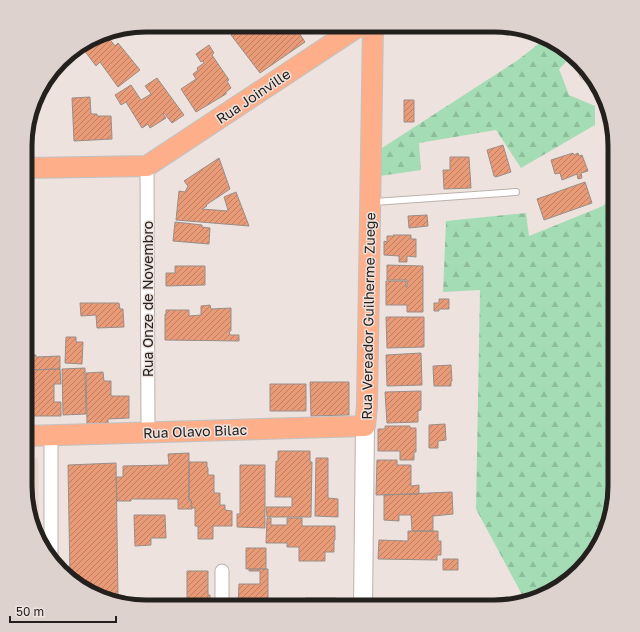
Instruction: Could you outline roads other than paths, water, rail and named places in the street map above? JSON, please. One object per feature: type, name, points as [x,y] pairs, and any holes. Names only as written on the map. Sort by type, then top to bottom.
[{"type":"main road","name":"Rua Joinville","points":[[147,166],[350,32]]},
{"type":"main road","name":"Rua Vereador Guilherme Zuege","points":[[363,600],[373,32]]},
{"type":"main road","points":[[32,168],[147,166]]},
{"type":"main road","name":"Rua Olavo Bilac","points":[[32,436],[365,426]]},
{"type":"street","name":"Rua Onze de Novembro","points":[[147,166],[148,432]]},
{"type":"street","points":[[50,435],[51,550]]},
{"type":"street","points":[[222,571],[222,600]]},
{"type":"lane","points":[[370,202],[516,192]]}]
